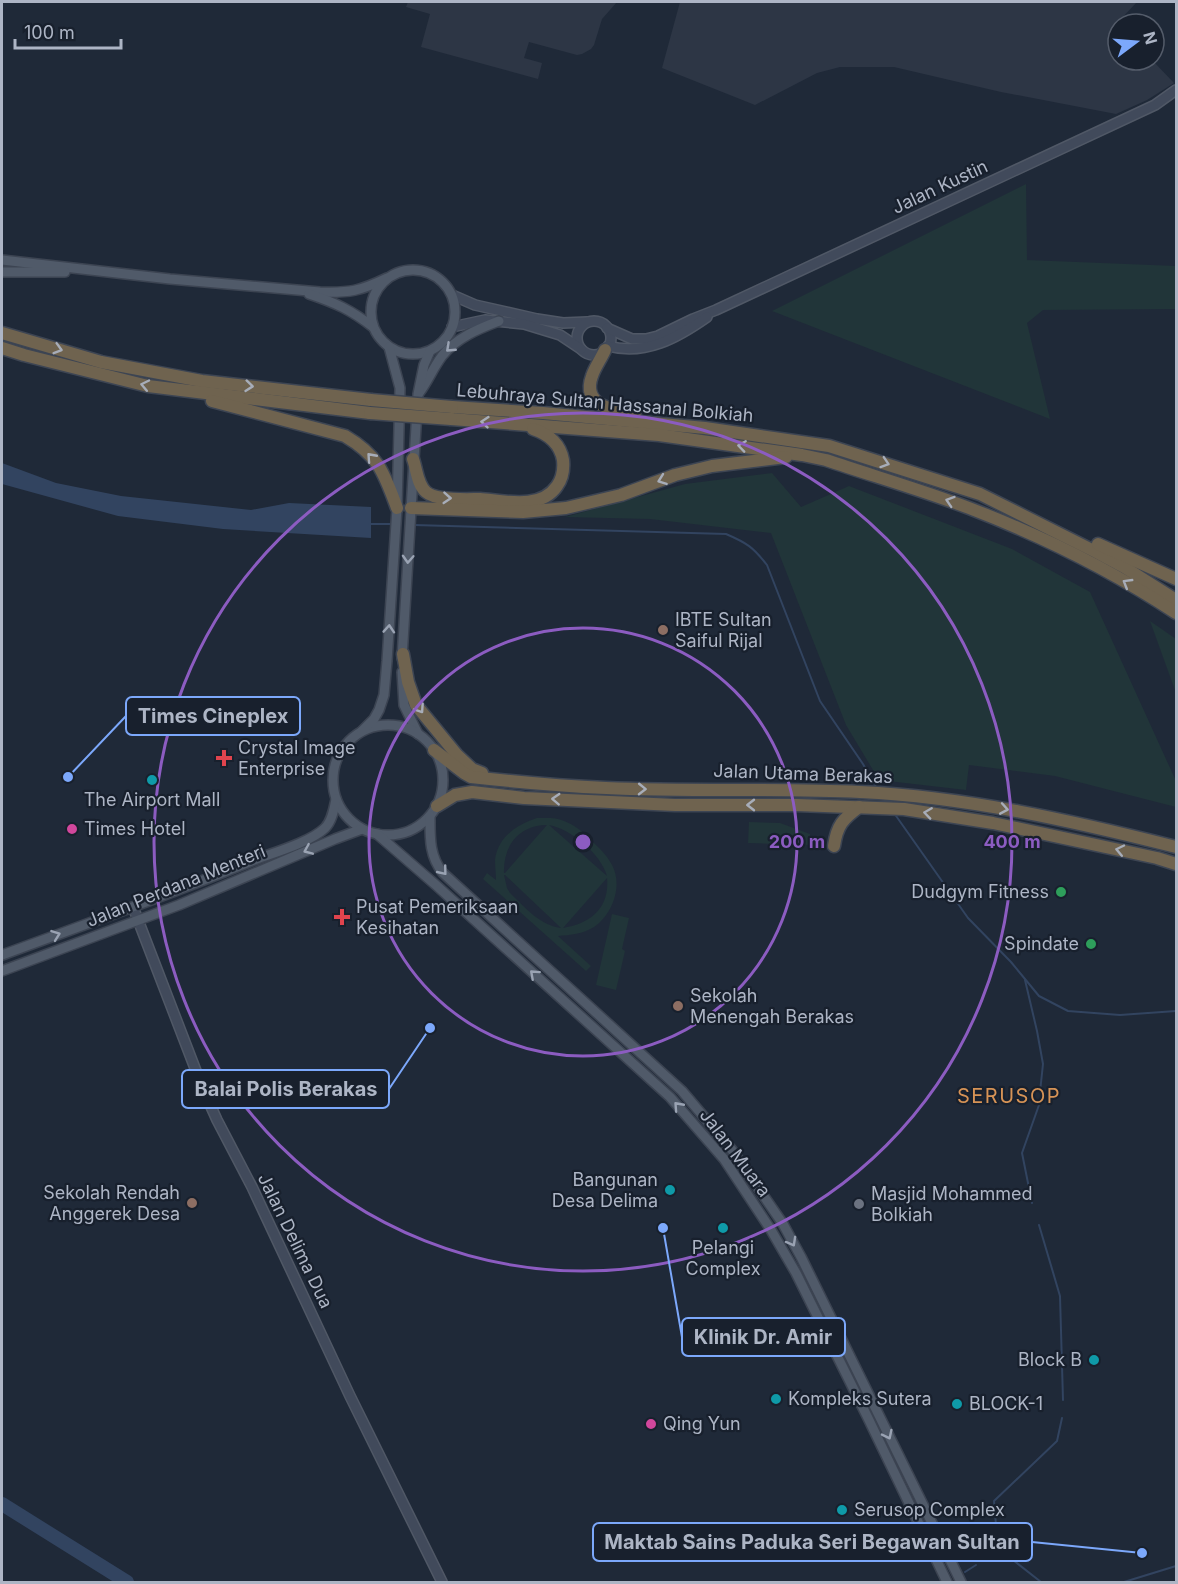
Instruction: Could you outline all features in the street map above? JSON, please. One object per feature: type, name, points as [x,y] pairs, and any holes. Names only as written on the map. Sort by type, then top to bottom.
[{"type":"highway","name":"Lebuhraya Sultan Hassanal Bolkiah","points":[[2,333],[102,362],[202,381],[371,400],[525,425],[659,435],[802,454],[967,507],[1044,539],[1176,610]]},
{"type":"highway","name":"Lebuhraya Sultan Hassanal Bolkiah","points":[[2,348],[148,386],[370,413],[543,413],[705,428],[829,446],[980,494],[1124,567],[1176,610]]},
{"type":"highway","points":[[607,348],[594,370],[590,386],[593,397],[606,408],[621,412],[741,426],[811,439],[829,446]]},
{"type":"highway","points":[[169,389],[345,436],[360,445],[374,459],[383,472],[397,508]]},
{"type":"highway","points":[[413,459],[419,481],[430,495],[523,502],[537,500],[549,495],[558,485],[563,471],[562,456],[551,438],[525,425]]},
{"type":"highway","points":[[411,507],[523,512],[566,508],[621,495],[712,466],[802,454]]},
{"type":"highway","points":[[1062,534],[1088,540],[1176,579]]},
{"type":"highway","points":[[402,654],[411,695],[424,716],[472,769],[500,780]]},
{"type":"highway","name":"Jalan Utama Berakas","points":[[434,750],[471,777],[607,788],[860,792],[904,795],[994,807],[1099,828],[1176,847]]},
{"type":"highway","points":[[768,790],[786,797],[826,800],[830,806]]},
{"type":"highway","name":"Jalan Utama Berakas","points":[[433,811],[455,795],[472,792],[524,798],[675,805],[797,805],[904,809],[993,823],[1176,864]]},
{"type":"highway","points":[[834,846],[838,827],[849,815],[862,807]]},
{"type":"highway","points":[[1099,828],[1112,836],[1153,847],[1157,858]]},
{"type":"main road","points":[[2,260],[170,279],[331,292],[358,291],[399,272],[409,270],[428,272],[442,282],[452,295],[455,311],[452,327],[444,341],[430,351],[409,354],[389,347],[377,335],[373,327],[371,306],[379,286],[387,278]]},
{"type":"main road","points":[[2,272],[97,270]]},
{"type":"main road","points":[[296,290],[349,309],[373,327]]},
{"type":"main road","points":[[418,394],[437,362],[452,346],[468,334],[499,321]]},
{"type":"main road","points":[[362,731],[375,726],[404,727],[418,734],[434,750],[443,773],[442,790],[433,811],[417,827],[394,835],[377,834],[362,829],[349,819],[340,806],[336,799],[333,782],[335,764],[342,749],[362,731],[379,710],[384,695],[397,508],[400,388],[389,347]]},
{"type":"main road","points":[[418,734],[402,699],[402,654],[418,394],[424,365],[430,351]]},
{"type":"main road","name":"Jalan Perdana Menteri","points":[[2,956],[219,874],[316,834],[325,828],[330,820],[336,799]]},
{"type":"main road","name":"Jalan Muara","points":[[433,811],[432,853],[443,873],[682,1091],[732,1150],[783,1224],[961,1582]]},
{"type":"main road","name":"Jalan Perdana Menteri","points":[[2,971],[138,920],[362,829]]},
{"type":"main road","name":"Jalan Muara","points":[[377,834],[670,1097],[724,1159],[796,1273],[947,1582]]},
{"type":"main road","points":[[598,1016],[627,1050],[631,1062]]},
{"type":"main road","points":[[753,1202],[769,1222],[774,1221],[761,1192]]},
{"type":"street","name":"Jalan Kustin","points":[[607,328],[632,339],[658,336],[1155,105],[1176,90]]},
{"type":"street","points":[[452,295],[475,305],[537,319],[563,323],[596,321],[607,328],[610,337],[607,348],[602,353],[593,355],[554,332],[524,324],[485,320],[452,327]]},
{"type":"street","name":"Jalan Kustin","points":[[607,348],[647,348],[660,345],[689,329],[716,310]]},
{"type":"street","points":[[581,349],[577,341],[578,332],[580,327],[587,322]]},
{"type":"street","name":"Jalan Delima Dua","points":[[133,907],[208,1099],[442,1582]]},
{"type":"shaded area","points":[[408,2],[617,2],[602,19],[594,45],[582,54],[577,55],[529,42],[524,58],[542,63],[538,79],[421,47],[430,14],[406,7]]},
{"type":"shaded area","points":[[680,2],[1137,2],[1127,12],[1106,12],[1106,72],[1163,72],[1174,83],[1147,100],[1116,114],[1001,92],[894,67],[840,67],[817,73],[755,105],[662,68]]},
{"type":"green space","points":[[1026,184],[1027,260],[1176,266],[1176,309],[1043,310],[1027,323],[1050,419],[772,311]]},
{"type":"green space","points":[[772,473],[801,507],[849,486],[1012,549],[1090,592],[1176,781],[1176,807],[1055,776],[969,765],[966,790],[879,780],[846,725],[771,533],[650,519],[565,517],[685,484]]},
{"type":"green space","points":[[1150,621],[1176,639],[1176,693]]},
{"type":"green space","points":[[537,818],[554,818],[568,823],[588,837],[612,865],[616,890],[606,915],[594,927],[585,931],[558,936],[591,966],[586,971],[483,879],[487,873],[496,880],[495,860],[500,845],[515,828]],"holes":[[[547,825],[504,873],[504,863],[510,846],[521,833],[537,826]],[[549,825],[558,827],[575,837],[592,851],[607,876]],[[504,875],[561,928],[533,915],[507,888]],[[607,878],[605,898],[596,913],[582,923],[563,928]]]},
{"type":"green space","points":[[749,822],[780,823],[810,834],[810,845],[748,843]]},
{"type":"green space","points":[[612,914],[629,918],[622,949],[625,951],[616,990],[596,985]]},
{"type":"water","points":[[2,463],[56,483],[121,496],[251,510],[289,503],[371,507],[371,538],[223,529],[118,516],[2,484]]},
{"type":"waterway","points":[[369,524],[394,524]]},
{"type":"waterway","points":[[414,525],[726,534],[745,543],[767,565],[820,701],[863,764],[877,789]]},
{"type":"waterway","points":[[894,813],[968,918],[1011,962],[1039,996],[1068,1011],[1120,1015],[1176,1011]]},
{"type":"waterway","points":[[1025,980],[1043,1064],[1040,1092]]},
{"type":"waterway","points":[[1032,1203],[1022,1153],[1039,1105]]},
{"type":"waterway","points":[[1039,1225],[1060,1296],[1063,1400]]},
{"type":"waterway","points":[[989,1555],[998,1549],[994,1501],[1057,1441],[1062,1418]]},
{"type":"waterway","points":[[2,1504],[127,1582]]},
{"type":"waterway","points":[[999,1549],[1041,1582]]},
{"type":"waterway","points":[[965,1572],[976,1565]]},
{"type":"waterway","points":[[1124,1582],[1176,1566]]},
{"type":"place","name":"IBTE Sultan Saiful Rijal","points":[[663,630]]},
{"type":"place","name":"Crystal Image Enterprise","points":[[224,758]]},
{"type":"place","name":"Times Cineplex","points":[[68,777]]},
{"type":"place","name":"The Airport Mall","points":[[152,780]]},
{"type":"place","name":"Times Hotel","points":[[72,829]]},
{"type":"place","name":"Dudgym Fitness","points":[[1061,892]]},
{"type":"place","name":"Pusat Pemeriksaan Kesihatan","points":[[342,917]]},
{"type":"place","name":"Spindate","points":[[1091,944]]},
{"type":"place","name":"Sekolah Menengah Berakas","points":[[678,1006]]},
{"type":"place","name":"Balai Polis Berakas","points":[[430,1028]]},
{"type":"place","name":"Bangunan Desa Delima","points":[[670,1190]]},
{"type":"place","name":"Sekolah Rendah Anggerek Desa","points":[[192,1203]]},
{"type":"place","name":"Masjid Mohammed Bolkiah","points":[[859,1204]]},
{"type":"place","name":"Klinik Dr. Amir","points":[[663,1228]]},
{"type":"place","name":"Pelangi Complex","points":[[723,1228]]},
{"type":"place","name":"Block B","points":[[1094,1360]]},
{"type":"place","name":"Kompleks Sutera","points":[[776,1399]]},
{"type":"place","name":"BLOCK-1","points":[[957,1404]]},
{"type":"place","name":"Qing Yun","points":[[651,1424]]},
{"type":"place","name":"Serusop Complex","points":[[842,1510]]},
{"type":"place","name":"Maktab Sains Paduka Seri Begawan Sultan","points":[[1142,1553]]},
{"type":"district","name":"SERUSOP","points":[[1009,1096]]}]
